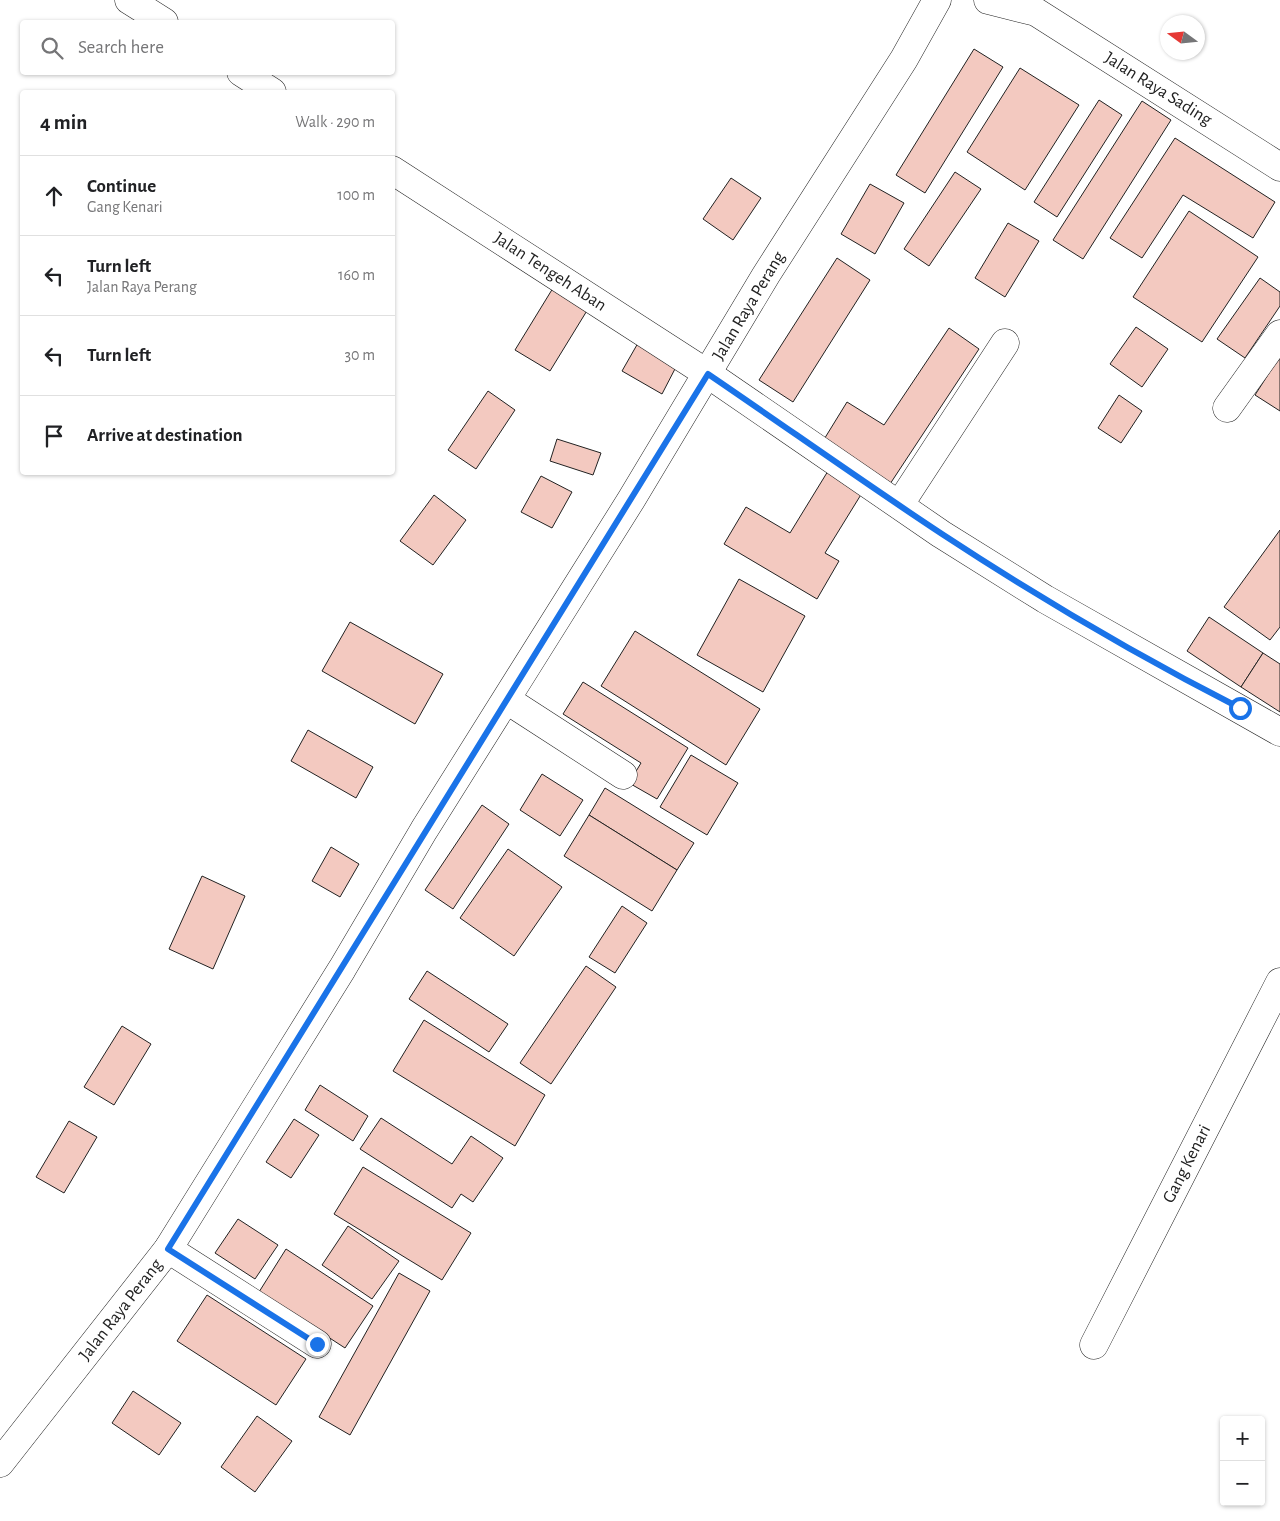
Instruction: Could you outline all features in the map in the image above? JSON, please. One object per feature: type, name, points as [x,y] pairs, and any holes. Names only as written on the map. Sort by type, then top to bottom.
[{"type":"street","points":[[129,0],[161,20]]},
{"type":"street","name":"Jalan Raya Perang","points":[[0,1463],[168,1249],[342,969],[424,830],[507,700],[708,374],[766,275],[904,59],[937,0]]},
{"type":"street","name":"Jalan Raya Sading","points":[[988,0],[1032,6],[1280,167]]},
{"type":"street","points":[[246,75],[269,90]]},
{"type":"street","name":"Jalan Tengeh Aban","points":[[395,172],[708,374]]},
{"type":"street","points":[[1227,408],[1280,334]]},
{"type":"street","points":[[900,504],[1004,343]]},
{"type":"street","points":[[708,374],[900,504],[941,534],[1045,599],[1280,732]]},
{"type":"street","points":[[507,700],[623,774]]},
{"type":"street","name":"Gang Kenari","points":[[1094,1345],[1280,982]]},
{"type":"street","points":[[168,1249],[317,1344]]},
{"type":"building","points":[[974,49],[1003,67],[925,193],[896,175]]},
{"type":"building","points":[[1020,68],[1079,105],[1025,190],[967,152]]},
{"type":"building","points":[[1099,100],[1122,115],[1057,217],[1034,202]]},
{"type":"building","points":[[1142,101],[1171,120],[1083,259],[1053,240]]},
{"type":"building","points":[[1175,138],[1275,202],[1253,238],[1183,195],[1142,258],[1110,238]]},
{"type":"building","points":[[955,172],[981,189],[929,266],[904,249]]},
{"type":"building","points":[[731,178],[761,198],[733,240],[703,219]]},
{"type":"building","points":[[870,184],[904,203],[875,254],[841,234]]},
{"type":"building","points":[[1189,211],[1258,257],[1202,342],[1133,297]]},
{"type":"building","points":[[1008,223],[1039,241],[1005,297],[975,278]]},
{"type":"building","points":[[837,258],[870,280],[793,402],[759,380]]},
{"type":"building","points":[[1260,278],[1280,292],[1280,306],[1245,358],[1217,339]]},
{"type":"building","points":[[553,288],[588,309],[550,371],[515,350]]},
{"type":"building","points":[[1136,327],[1168,349],[1142,387],[1110,364]]},
{"type":"building","points":[[949,328],[979,349],[890,484],[823,441],[847,402],[884,425]]},
{"type":"building","points":[[638,343],[677,365],[662,394],[622,371]]},
{"type":"building","points":[[1280,356],[1280,411],[1255,395]]},
{"type":"building","points":[[488,391],[515,410],[476,469],[448,450]]},
{"type":"building","points":[[1119,395],[1142,411],[1121,443],[1098,428]]},
{"type":"building","points":[[557,439],[601,453],[593,475],[550,461]]},
{"type":"building","points":[[828,471],[862,493],[825,553],[839,561],[817,599],[724,544],[746,507],[790,533]]},
{"type":"building","points":[[541,476],[572,492],[552,528],[521,512]]},
{"type":"building","points":[[434,495],[466,520],[433,565],[400,541]]},
{"type":"building","points":[[1280,530],[1280,627],[1270,640],[1224,607]]},
{"type":"building","points":[[739,579],[805,616],[763,692],[697,655]]},
{"type":"building","points":[[1209,617],[1263,653],[1241,687],[1187,651]]},
{"type":"building","points":[[350,622],[443,674],[415,724],[322,671]]},
{"type":"building","points":[[635,631],[760,709],[726,765],[601,686]]},
{"type":"building","points":[[1263,653],[1280,664],[1280,712],[1241,687]]},
{"type":"building","points":[[583,682],[688,748],[657,799],[629,783],[641,763],[563,714]]},
{"type":"building","points":[[308,730],[373,767],[356,798],[291,761]]},
{"type":"building","points":[[691,755],[738,783],[707,835],[660,807]]},
{"type":"building","points":[[542,774],[583,800],[560,836],[520,810]]},
{"type":"building","points":[[605,788],[694,843],[677,870],[589,815]]},
{"type":"building","points":[[482,805],[509,824],[453,909],[425,890]]},
{"type":"building","points":[[589,815],[677,870],[652,911],[564,856]]},
{"type":"building","points":[[331,847],[359,864],[340,897],[312,881]]},
{"type":"building","points":[[508,849],[562,887],[514,956],[460,918]]},
{"type":"building","points":[[202,876],[245,896],[213,969],[169,949]]},
{"type":"building","points":[[622,906],[647,923],[615,973],[589,957]]},
{"type":"building","points":[[586,966],[616,987],[551,1084],[520,1063]]},
{"type":"building","points":[[427,971],[508,1024],[489,1052],[409,999]]},
{"type":"building","points":[[424,1020],[545,1095],[515,1146],[393,1071]]},
{"type":"building","points":[[122,1026],[151,1044],[114,1105],[84,1087]]},
{"type":"building","points":[[320,1085],[368,1116],[353,1141],[305,1110]]},
{"type":"building","points":[[381,1118],[452,1164],[471,1136],[503,1158],[473,1202],[461,1194],[452,1208],[360,1149]]},
{"type":"building","points":[[294,1119],[319,1135],[291,1178],[266,1162]]},
{"type":"building","points":[[69,1121],[97,1137],[64,1193],[36,1177]]},
{"type":"building","points":[[363,1167],[471,1233],[442,1280],[334,1214]]},
{"type":"building","points":[[238,1219],[278,1245],[255,1279],[215,1253]]},
{"type":"building","points":[[348,1226],[399,1261],[372,1299],[322,1265]]},
{"type":"building","points":[[286,1249],[373,1306],[345,1348],[259,1292]]},
{"type":"building","points":[[399,1273],[430,1291],[350,1435],[319,1417]]},
{"type":"building","points":[[207,1295],[306,1359],[276,1405],[177,1341]]},
{"type":"building","points":[[133,1391],[181,1423],[159,1455],[112,1423]]},
{"type":"building","points":[[257,1416],[292,1441],[255,1492],[221,1467]]},
{"type":"route","points":[[317,1344],[168,1249],[342,969],[424,830],[507,700],[708,374],[900,504],[941,534],[1045,599],[1240,708]]}]
